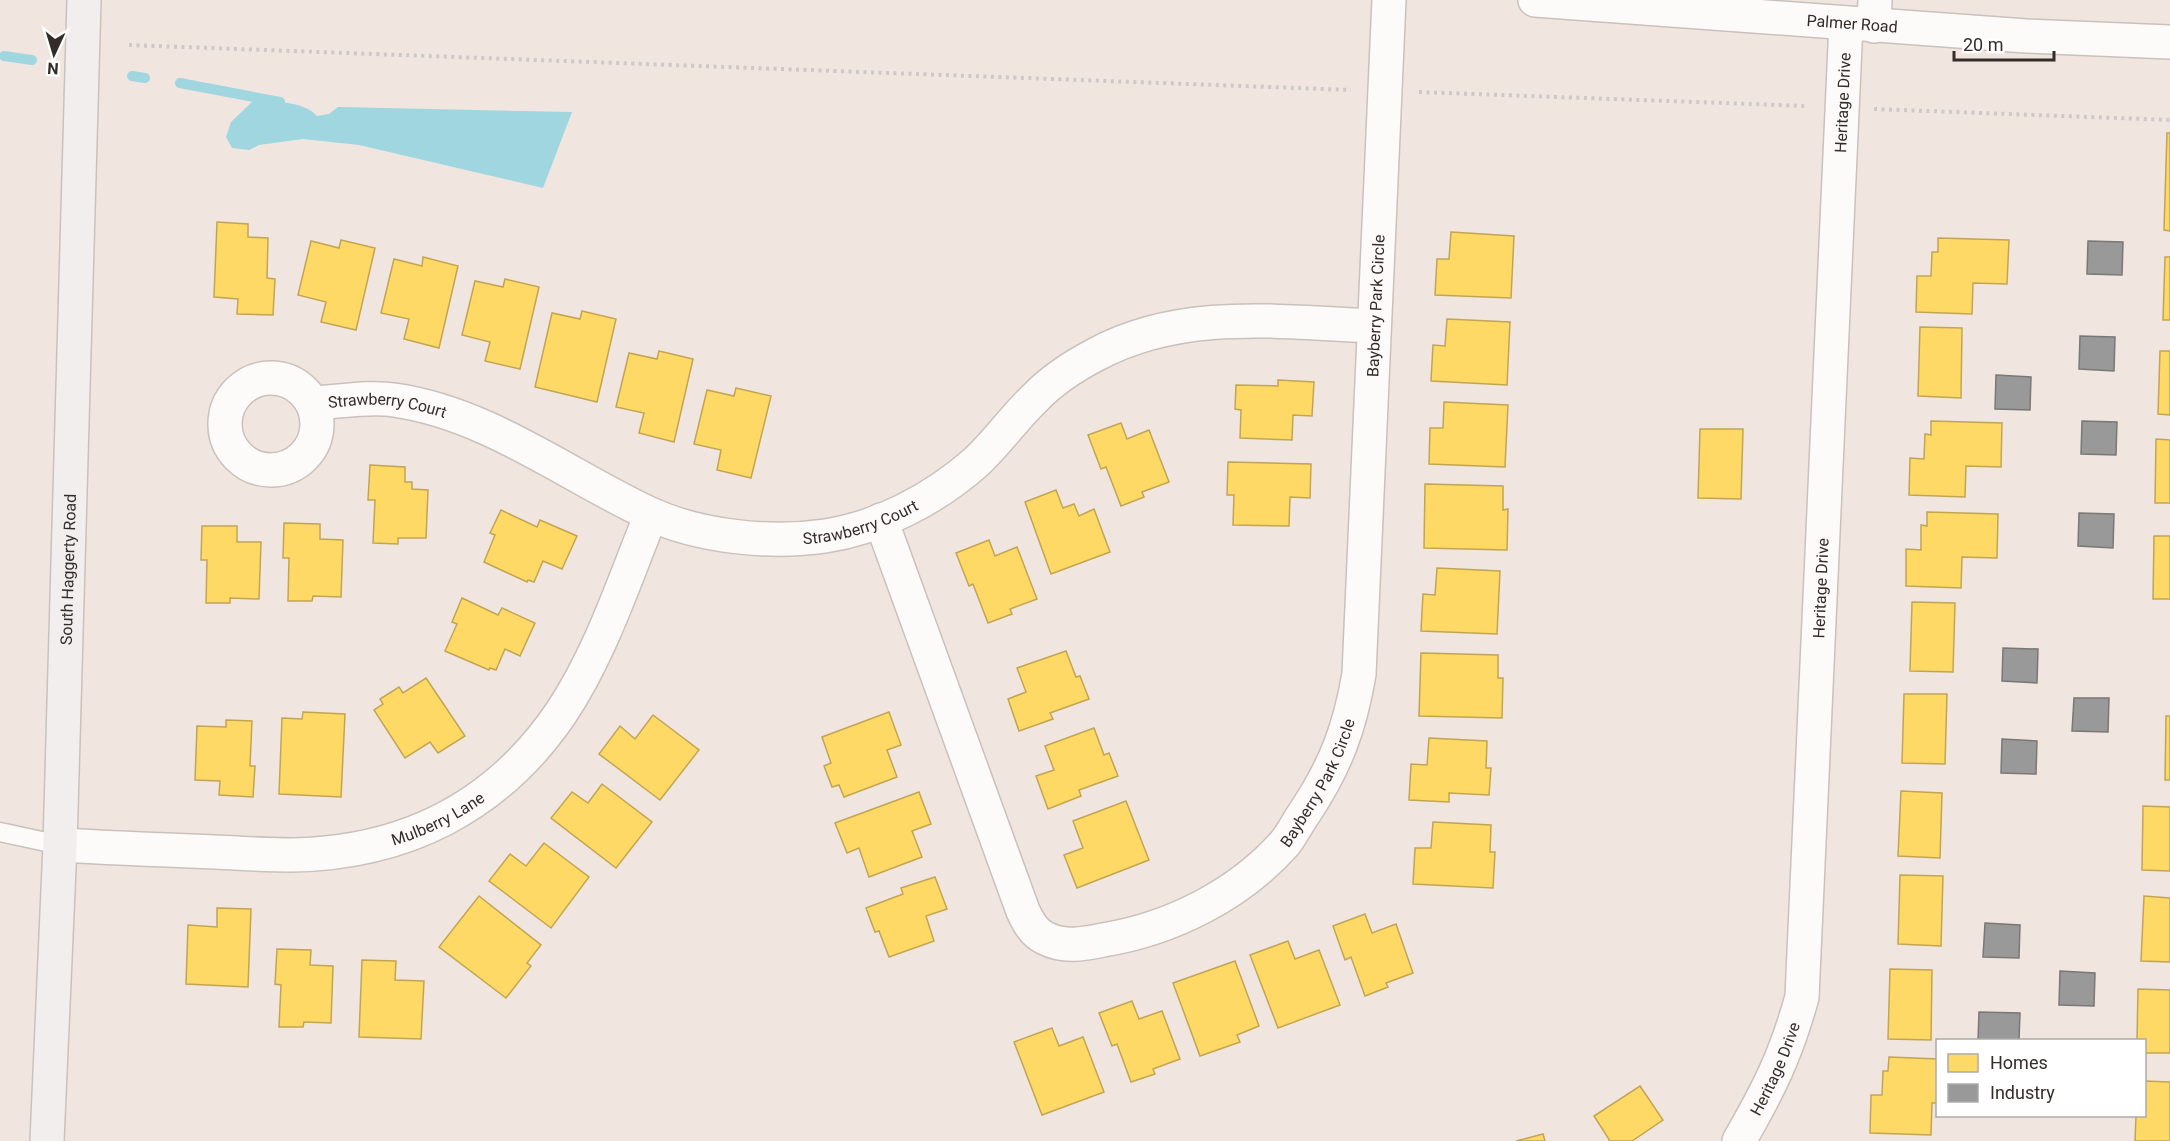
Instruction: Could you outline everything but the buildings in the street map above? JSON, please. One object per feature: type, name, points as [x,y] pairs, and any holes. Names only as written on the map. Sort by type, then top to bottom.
[{"type":"main road","name":"South Haggerty Road","points":[[47,1141],[60,845],[84,0]]},
{"type":"street","name":"Bayberry Park Circle","points":[[881,520],[1023,911],[1031,927],[1043,938],[1059,944],[1078,945],[1147,932],[1213,901],[1254,872],[1286,842],[1327,779],[1342,744],[1352,712],[1359,674],[1389,0]]},
{"type":"street","name":"Palmer Road","points":[[1535,0],[1796,10],[2026,36],[2170,42]]},
{"type":"street","name":"Heritage Drive","points":[[1738,1141],[1773,1083],[1790,1040],[1802,997],[1865,16]]},
{"type":"street","name":"Strawberry Court","points":[[313,404],[392,400],[460,419],[499,434],[651,515],[705,531],[778,540],[826,536],[881,520],[917,503],[946,486],[976,462],[1036,397],[1095,355],[1125,342],[1163,330],[1201,323],[1242,321],[1374,326]]},
{"type":"street","name":"Mulberry Lane","points":[[60,845],[291,855],[331,853],[381,844],[424,830],[456,814],[489,792],[512,771],[562,712],[592,659],[651,515]]},
{"type":"lane","points":[[0,832],[60,845]]},
{"type":"path","points":[[129,45],[1805,106]]},
{"type":"path","points":[[1864,108],[2170,120]]},
{"type":"water","points":[[252,102],[295,104],[317,116],[329,114],[338,107],[572,112],[543,188],[359,145],[303,139],[259,145],[249,150],[232,148],[226,137],[231,122]]},
{"type":"waterway","points":[[4,56],[32,60]]},
{"type":"waterway","points":[[132,76],[145,78]]},
{"type":"waterway","points":[[180,83],[280,102]]}]
